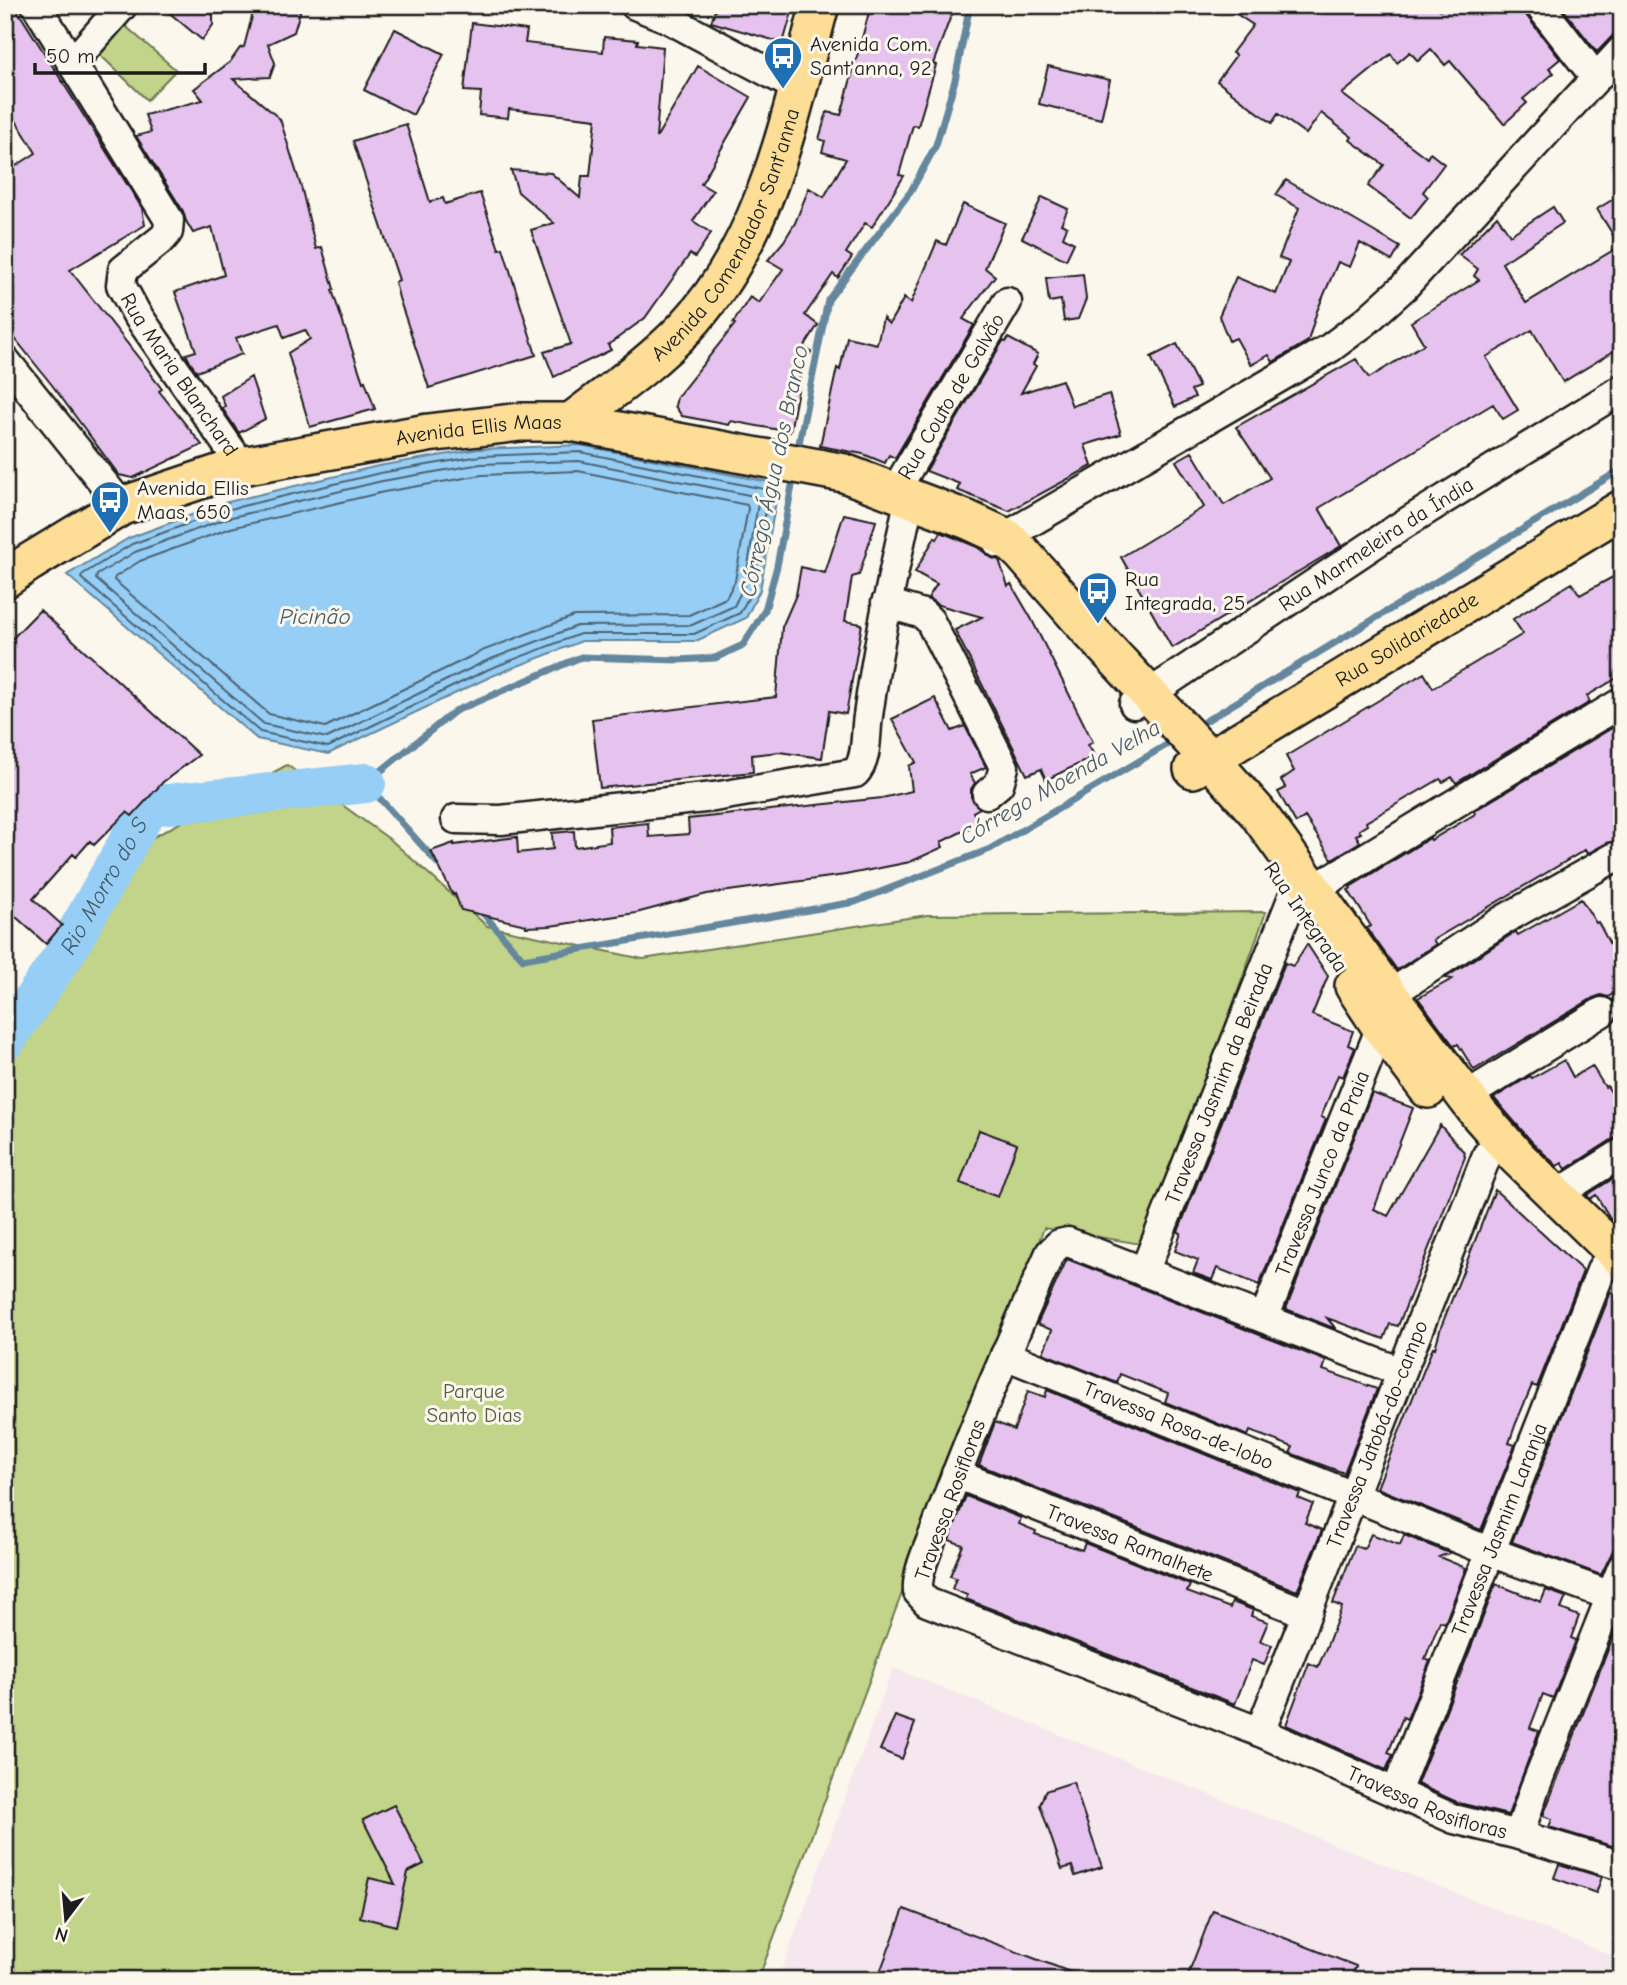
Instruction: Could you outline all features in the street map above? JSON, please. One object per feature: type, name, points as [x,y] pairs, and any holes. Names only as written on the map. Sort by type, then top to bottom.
[{"type":"main road","name":"Avenida Comendador Sant'anna","points":[[571,422],[652,359],[685,327],[713,293],[732,264],[750,233],[769,182],[820,5]]},
{"type":"main road","points":[[622,383],[616,399],[616,413],[624,426],[635,434]]},
{"type":"main road","name":"Avenida Ellis Maas","points":[[5,579],[122,506],[242,466],[428,433],[522,422],[571,422],[844,473],[968,520],[1001,540]]},
{"type":"main road","name":"Rua Solidariedade","points":[[1202,765],[1622,509]]},
{"type":"main road","name":"Rua Solidariedade","points":[[1202,765],[1424,653],[1622,535]]},
{"type":"main road","name":"Rua Integrada","points":[[1001,540],[1055,620],[1147,705],[1202,765],[1304,892],[1385,1011],[1429,1091],[1493,1147],[1556,1195],[1615,1270]]},
{"type":"main road","name":"Rua Integrada","points":[[1385,1011],[1465,1096],[1493,1147],[1615,1270]]},
{"type":"street","name":"Rua Maria Blanchard","points":[[36,5],[169,220],[168,232],[163,238],[123,270],[121,285],[135,313],[242,466]]},
{"type":"street","points":[[73,62],[123,5]]},
{"type":"street","points":[[635,5],[667,18],[797,88]]},
{"type":"street","points":[[1539,5],[1596,78]]},
{"type":"street","points":[[1001,540],[1330,348],[1365,322],[1404,287],[1622,50]]},
{"type":"street","points":[[1596,78],[1622,66]]},
{"type":"street","name":"Rua Couto de Galvão","points":[[456,819],[501,820],[700,798],[855,773],[863,762],[903,494],[1007,302]]},
{"type":"street","points":[[5,360],[122,506]]},
{"type":"street","name":"Rua Marmeleira da Índia","points":[[1147,705],[1396,530],[1622,390]]},
{"type":"street","points":[[886,603],[923,614],[930,621],[1004,766],[999,784],[987,794]]},
{"type":"street","points":[[1304,892],[1622,702]]},
{"type":"street","points":[[1385,1011],[1503,920],[1615,857]]},
{"type":"street","name":"Travessa Jasmim da Beirada","points":[[1144,1272],[1304,892]]},
{"type":"street","name":"Travessa Junco da Praia","points":[[1264,1318],[1385,1011]]},
{"type":"street","points":[[1465,1096],[1602,1012]]},
{"type":"street","name":"Travessa Jatobá-do-campo","points":[[1261,1731],[1401,1372],[1493,1147]]},
{"type":"street","points":[[1556,1195],[1622,1153]]},
{"type":"street","name":"Travessa Rosifloras","points":[[1401,1372],[1068,1242],[1059,1244],[1050,1253],[956,1474],[920,1572],[918,1584],[921,1598],[1080,1663],[1261,1731],[1454,1819],[1519,1835],[1622,1866]]},
{"type":"street","name":"Travessa Jasmim Laranja","points":[[1396,1791],[1490,1552],[1615,1270]]},
{"type":"street","name":"Travessa Rosa-de-lobo","points":[[1005,1355],[1490,1552],[1611,1595]]},
{"type":"street","name":"Travessa Ramalhete","points":[[956,1474],[1306,1613]]},
{"type":"street","points":[[1519,1835],[1534,1790],[1622,1568]]},
{"type":"shaded area","points":[[893,1668],[1618,1958],[1610,1980],[778,1980]]},
{"type":"green space","points":[[122,23],[176,70],[147,100],[96,51]]},
{"type":"green space","name":"Parque Santo Dias","points":[[287,765],[392,841],[487,926],[643,959],[927,915],[1266,912],[1147,1245],[1044,1228],[897,1606],[758,1980],[5,1980],[5,1017],[68,959],[126,852]]},
{"type":"water","name":"Picinão","points":[[580,445],[779,484],[760,590],[746,618],[696,641],[582,641],[492,676],[328,754],[257,739],[67,575],[129,538],[224,503],[378,466],[479,449]]},
{"type":"building","points":[[5,5],[14,5],[142,208],[145,225],[70,270],[152,375],[162,389],[159,391],[202,445],[133,478],[119,475],[5,326],[5,173],[36,153],[5,103]]},
{"type":"building","points":[[160,5],[200,5],[213,15],[213,25],[202,40]]},
{"type":"building","points":[[255,5],[302,5],[294,32],[268,44],[275,63],[270,77],[233,79],[280,119],[302,190],[316,249],[322,247],[334,289],[332,290],[363,382],[365,381],[375,409],[310,427],[288,353],[310,339],[305,330],[284,338],[279,324],[236,338],[242,354],[197,372],[190,362],[186,354],[196,351],[175,292],[224,275],[212,227],[193,233],[183,211],[136,136],[151,132],[145,115],[203,100],[194,89],[230,62],[240,48],[244,47]]},
{"type":"building","points":[[717,5],[767,5],[792,12],[783,43],[711,22]]},
{"type":"building","points":[[871,5],[955,5],[933,64],[936,65],[918,126],[913,125],[899,175],[904,176],[872,227],[865,223],[846,253],[852,257],[838,278],[833,274],[805,315],[818,325],[804,347],[811,352],[797,373],[800,379],[790,432],[731,421],[729,425],[682,416],[675,406],[677,397],[735,324],[733,323],[750,297],[759,303],[783,269],[768,260],[795,223],[809,188],[824,197],[846,159],[822,152],[825,141],[819,139],[827,112],[841,115]]},
{"type":"building","points":[[1223,5],[1435,5],[1440,10],[1447,5],[1523,5],[1526,15],[1560,59],[1549,68],[1554,73],[1523,99],[1527,103],[1504,124],[1450,61],[1445,65],[1431,49],[1418,61],[1410,52],[1397,63],[1391,54],[1342,94],[1427,158],[1430,153],[1444,164],[1423,192],[1428,197],[1411,218],[1368,186],[1384,165],[1350,140],[1352,137],[1321,113],[1306,134],[1278,114],[1272,123],[1217,81],[1236,55],[1232,53],[1253,25]]},
{"type":"building","points":[[1560,5],[1622,5],[1622,26],[1597,52]]},
{"type":"building","points":[[472,23],[527,30],[525,43],[603,52],[604,37],[638,40],[637,44],[663,47],[656,138],[698,66],[751,97],[701,184],[713,191],[693,221],[711,233],[695,257],[690,254],[645,318],[608,345],[611,350],[554,377],[544,352],[571,344],[531,230],[554,223],[518,192],[511,170],[551,173],[580,198],[582,176],[590,176],[596,119],[509,109],[508,118],[479,115],[481,92],[464,91]]},
{"type":"building","points":[[395,29],[444,54],[413,115],[364,90]]},
{"type":"building","points":[[1048,66],[1110,80],[1101,119],[1039,104]]},
{"type":"building","points":[[406,124],[430,202],[443,198],[445,204],[480,193],[499,249],[503,248],[536,355],[429,388],[399,298],[395,282],[399,280],[353,141]]},
{"type":"building","points":[[1286,180],[1400,247],[1392,261],[1360,243],[1350,267],[1338,262],[1317,311],[1308,341],[1273,362],[1269,355],[1251,365],[1236,338],[1229,341],[1219,316],[1236,277],[1276,294],[1289,262],[1279,258],[1299,208],[1276,195]]},
{"type":"building","points":[[1622,194],[1622,346],[1563,382],[1532,330],[1486,357],[1518,410],[1503,419],[1493,404],[1319,508],[1341,546],[1172,648],[1121,557],[1204,507],[1176,461],[1192,452],[1224,505],[1270,478],[1236,427],[1356,359],[1369,378],[1424,344],[1411,322],[1479,280],[1474,276],[1478,269],[1459,255],[1497,216],[1510,235],[1553,207],[1563,223],[1502,263],[1526,303],[1620,246],[1597,209]]},
{"type":"building","points":[[1042,197],[1068,209],[1061,224],[1067,227],[1063,237],[1074,243],[1066,260],[1022,238]]},
{"type":"building","points":[[963,204],[1005,223],[985,268],[995,276],[963,319],[974,325],[895,458],[889,455],[885,463],[863,454],[820,446],[837,368],[840,370],[847,337],[877,344],[883,318],[889,324],[904,298],[911,303],[937,241],[946,245]]},
{"type":"building","points":[[1083,274],[1086,299],[1078,319],[1064,321],[1061,300],[1049,302],[1046,278]]},
{"type":"building","points":[[1008,338],[1038,354],[1033,364],[1036,366],[1021,393],[1062,380],[1072,406],[1109,394],[1121,434],[1085,445],[1092,466],[1009,511],[957,490],[960,484],[926,471],[1003,341],[1006,342]]},
{"type":"building","points":[[1177,344],[1199,387],[1191,390],[1195,397],[1175,407],[1151,357]]},
{"type":"building","points":[[251,377],[265,419],[239,433],[222,408],[225,406],[221,396]]},
{"type":"building","points":[[844,514],[876,521],[859,575],[852,577],[845,621],[862,624],[846,714],[829,711],[822,758],[779,752],[752,755],[753,772],[600,788],[592,719],[776,697],[782,627],[796,595],[801,567],[825,573]]},
{"type":"building","points":[[941,532],[977,547],[999,560],[1008,586],[1011,584],[1031,618],[1093,742],[1088,745],[1095,756],[1046,780],[1041,769],[1027,775],[955,630],[982,617],[939,605],[928,598],[937,584],[915,572],[935,537],[937,539]]},
{"type":"building","points":[[1622,572],[1622,675],[1587,696],[1590,702],[1456,783],[1452,777],[1443,782],[1440,779],[1366,822],[1367,825],[1359,830],[1361,833],[1356,835],[1360,842],[1332,859],[1305,817],[1296,823],[1278,792],[1286,788],[1281,780],[1294,771],[1286,756],[1424,673],[1433,688],[1523,634],[1513,619],[1572,583],[1580,595]]},
{"type":"building","points":[[40,610],[199,755],[163,782],[132,816],[127,812],[94,845],[90,841],[76,857],[73,854],[33,899],[62,925],[46,944],[5,907],[5,646]]},
{"type":"building","points":[[935,698],[952,731],[965,726],[986,767],[970,774],[975,783],[971,789],[971,797],[980,808],[973,812],[979,823],[941,842],[943,847],[910,862],[845,875],[707,894],[636,913],[526,927],[461,910],[431,851],[454,843],[517,837],[518,853],[553,849],[552,833],[574,831],[575,847],[610,842],[609,827],[648,823],[649,837],[689,834],[688,819],[882,798],[912,791],[909,766],[916,762],[892,719]]},
{"type":"building","points":[[1622,722],[1622,839],[1607,843],[1587,854],[1585,850],[1433,940],[1436,944],[1397,970],[1367,928],[1371,926],[1348,890],[1350,887],[1475,814],[1474,811]]},
{"type":"building","points":[[1581,899],[1596,923],[1598,922],[1622,967],[1622,988],[1608,997],[1601,995],[1593,998],[1474,1070],[1458,1044],[1454,1046],[1418,998],[1452,979],[1445,978],[1512,934],[1516,932],[1518,935]]},
{"type":"building","points":[[1307,944],[1328,976],[1312,1015],[1353,1031],[1348,1045],[1355,1048],[1343,1077],[1338,1075],[1321,1117],[1326,1119],[1259,1285],[1217,1268],[1212,1280],[1193,1273],[1198,1260],[1175,1251],[1181,1233],[1178,1232],[1285,963],[1293,966]]},
{"type":"building","points":[[1564,1060],[1573,1077],[1592,1066],[1611,1092],[1622,1085],[1622,1136],[1566,1169],[1562,1163],[1557,1166],[1532,1142],[1494,1098],[1530,1076],[1532,1078]]},
{"type":"building","points":[[1372,1093],[1413,1108],[1374,1209],[1388,1216],[1440,1125],[1464,1152],[1465,1157],[1398,1326],[1390,1324],[1384,1339],[1327,1318],[1336,1329],[1286,1309]]},
{"type":"building","points":[[979,1130],[1017,1144],[998,1197],[960,1183]]},
{"type":"building","points":[[1622,1173],[1622,1229],[1610,1218],[1596,1195],[1590,1199],[1587,1195]]},
{"type":"building","points":[[1495,1190],[1583,1271],[1537,1387],[1532,1385],[1516,1423],[1509,1443],[1515,1445],[1481,1530],[1377,1488],[1433,1347],[1435,1348]]},
{"type":"building","points":[[1067,1259],[1326,1361],[1323,1370],[1377,1389],[1344,1473],[1290,1453],[1293,1447],[1250,1431],[1248,1436],[1165,1402],[1168,1393],[1120,1374],[1117,1383],[1043,1353],[1052,1330],[1037,1324]]},
{"type":"building","points":[[1611,1292],[1622,1300],[1622,1532],[1601,1575],[1512,1542]]},
{"type":"building","points":[[1047,1390],[1300,1493],[1298,1498],[1313,1504],[1305,1523],[1322,1530],[1297,1591],[979,1465],[995,1422],[1014,1430],[1028,1391],[1045,1397]]},
{"type":"building","points":[[966,1496],[1021,1518],[1019,1524],[1036,1531],[1035,1534],[1082,1550],[1085,1543],[1190,1585],[1187,1592],[1230,1608],[1232,1602],[1253,1610],[1251,1616],[1268,1622],[1260,1641],[1272,1645],[1264,1665],[1252,1660],[1235,1704],[966,1599],[967,1595],[952,1589],[956,1578],[950,1576],[963,1545],[949,1540]]},
{"type":"building","points":[[1371,1534],[1400,1545],[1404,1535],[1449,1553],[1439,1557],[1466,1568],[1445,1623],[1440,1621],[1425,1659],[1430,1661],[1407,1719],[1403,1717],[1388,1753],[1393,1755],[1386,1770],[1286,1725],[1309,1663],[1318,1667],[1342,1607],[1333,1603],[1355,1546],[1364,1549]]},
{"type":"building","points":[[1496,1584],[1541,1602],[1546,1590],[1566,1597],[1561,1609],[1579,1616],[1571,1638],[1576,1640],[1553,1698],[1543,1694],[1530,1728],[1539,1731],[1508,1815],[1459,1803],[1417,1784]]},
{"type":"building","points":[[1622,1614],[1622,1849],[1549,1827],[1552,1819],[1543,1816]]},
{"type":"building","points":[[895,1716],[915,1723],[902,1759],[880,1750]]},
{"type":"building","points":[[1073,1782],[1102,1867],[1075,1876],[1072,1866],[1062,1869],[1040,1805],[1045,1791]]},
{"type":"building","points":[[394,1805],[424,1864],[408,1872],[396,1926],[360,1917],[369,1878],[395,1884],[363,1820]]},
{"type":"building","points":[[1559,1864],[1602,1877],[1596,1893],[1554,1878]]},
{"type":"building","points":[[904,1909],[1086,1978],[877,1980]]},
{"type":"building","points":[[1213,1910],[1356,1966],[1350,1980],[1186,1980]]},
{"type":"waterway","name":"Córrego Água dos Branco","points":[[797,453],[828,300],[911,191],[936,145],[955,80],[970,5]]},
{"type":"waterway","name":"Córrego Moenda Velha","points":[[1194,728],[1622,469]]},
{"type":"waterway","name":"Córrego Água dos Branco","points":[[441,867],[366,783],[455,711],[581,657],[678,660],[715,658],[743,645],[765,610],[777,566],[794,475]]},
{"type":"waterway","name":"Córrego Moenda Velha","points":[[480,910],[523,959],[855,902],[990,849],[1175,740]]},
{"type":"waterway","name":"Rio Morro do S","points":[[5,1041],[67,950],[149,806],[366,783]]},
{"type":"place","name":"Avenida Com. Sant'anna, 92","points":[[783,90]]},
{"type":"place","name":"Avenida Ellis Maas, 650","points":[[110,534]]},
{"type":"place","name":"Rua Integrada, 25","points":[[1098,625]]}]
